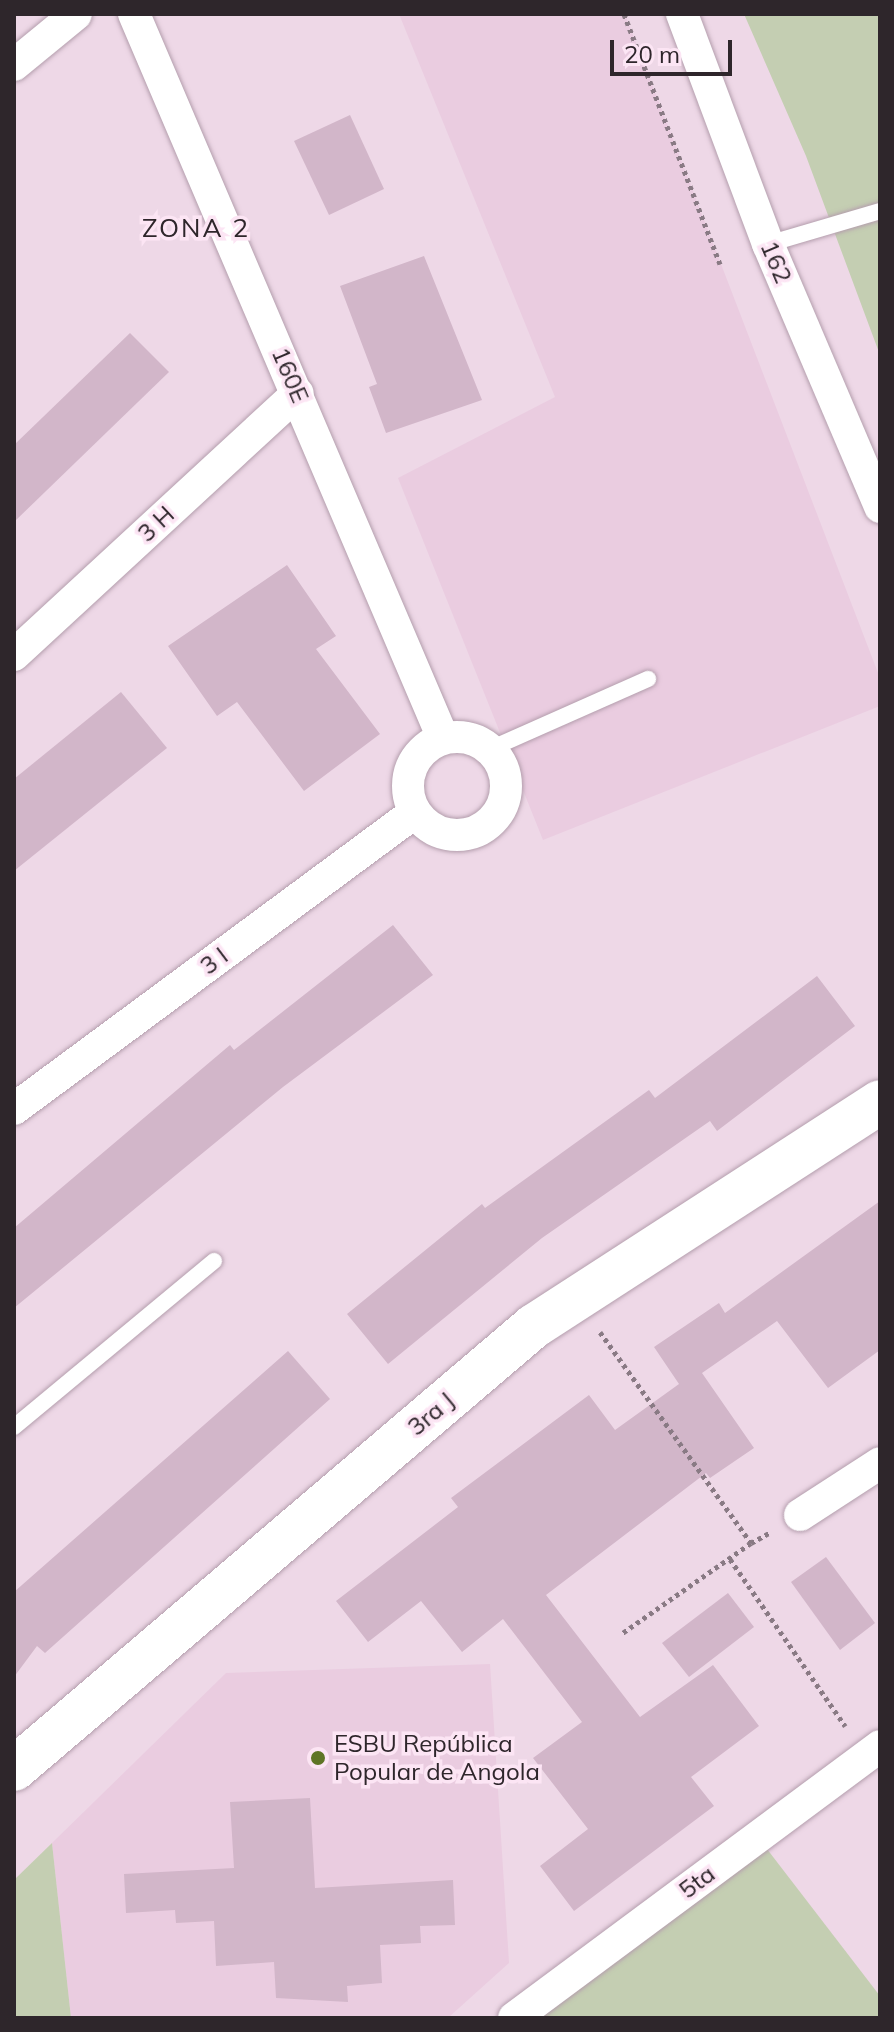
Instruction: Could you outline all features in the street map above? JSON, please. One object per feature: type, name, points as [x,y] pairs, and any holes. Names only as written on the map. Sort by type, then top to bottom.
[{"type":"street","points":[[14,65],[76,14]]},
{"type":"street","name":"160E","points":[[134,14],[443,738]]},
{"type":"street","name":"162","points":[[682,14],[768,244],[880,507]]},
{"type":"street","name":"3 H","points":[[14,655],[298,393]]},
{"type":"street","points":[[443,738],[490,749],[506,778],[489,823],[474,832],[441,833],[415,812],[411,769],[426,746],[443,738]]},
{"type":"street","name":"3 I","points":[[14,1109],[415,812]]},
{"type":"street","name":"3ra J","points":[[14,1769],[534,1326],[880,1102]]},
{"type":"street","points":[[800,1515],[880,1463]]},
{"type":"street","name":"5ta","points":[[514,2018],[873,1751]]},
{"type":"lane","points":[[768,244],[880,211]]},
{"type":"lane","points":[[490,749],[648,679]]},
{"type":"lane","points":[[14,1427],[214,1261]]},
{"type":"path","points":[[624,14],[720,264]]},
{"type":"path","points":[[577,1298],[751,1543],[621,1634]]},
{"type":"path","points":[[730,1559],[873,1751]]},
{"type":"shaded area","points":[[399,14],[625,14],[880,678],[880,706],[543,840],[398,478],[555,397]]},
{"type":"shaded area","name":"ESBU República Popular de Angola","points":[[490,1664],[509,1963],[449,2017],[71,2018],[52,1843],[226,1673]]},
{"type":"green space","points":[[744,14],[880,14],[880,355],[806,156]]},
{"type":"green space","points":[[754,1832],[880,1996],[880,2018],[533,2018]]},
{"type":"green space","points":[[52,1843],[71,2018],[14,2018],[14,1880]]},
{"type":"building","points":[[350,115],[384,189],[329,215],[294,141]]},
{"type":"building","points":[[424,256],[482,400],[386,433],[369,387],[377,384],[340,286]]},
{"type":"building","points":[[130,333],[169,372],[14,522],[14,445]]},
{"type":"building","points":[[287,565],[336,636],[316,649],[380,734],[304,791],[237,702],[217,716],[168,646]]},
{"type":"building","points":[[121,692],[167,748],[14,871],[14,779]]},
{"type":"building","points":[[393,925],[433,975],[283,1087],[14,1308],[14,1228],[230,1045],[234,1050]]},
{"type":"building","points":[[817,976],[855,1026],[717,1131],[710,1121],[542,1238],[388,1364],[347,1314],[482,1204],[485,1208],[649,1090],[655,1098]]},
{"type":"building","points":[[880,1201],[880,1350],[828,1388],[777,1321],[702,1373],[754,1448],[710,1478],[706,1473],[546,1595],[640,1717],[713,1665],[759,1726],[691,1777],[714,1806],[574,1911],[540,1866],[588,1829],[533,1758],[582,1722],[503,1619],[462,1652],[421,1601],[368,1642],[336,1601],[458,1507],[451,1498],[589,1395],[615,1430],[679,1384],[654,1347],[719,1303],[725,1313]]},
{"type":"building","points":[[288,1351],[330,1399],[45,1653],[37,1646],[14,1677],[14,1592]]},
{"type":"building","points":[[826,1557],[875,1623],[840,1650],[791,1582]]},
{"type":"building","points":[[728,1593],[754,1627],[689,1677],[662,1643]]},
{"type":"building","points":[[310,1798],[315,1888],[453,1880],[455,1925],[420,1926],[421,1943],[380,1945],[382,1983],[347,1986],[348,2002],[276,1998],[274,1962],[216,1966],[214,1921],[176,1923],[175,1910],[126,1913],[124,1874],[234,1868],[230,1802]]},
{"type":"place","name":"ESBU República Popular de Angola","points":[[318,1758]]},
{"type":"district","name":"ZONA 2","points":[[196,228]]}]
